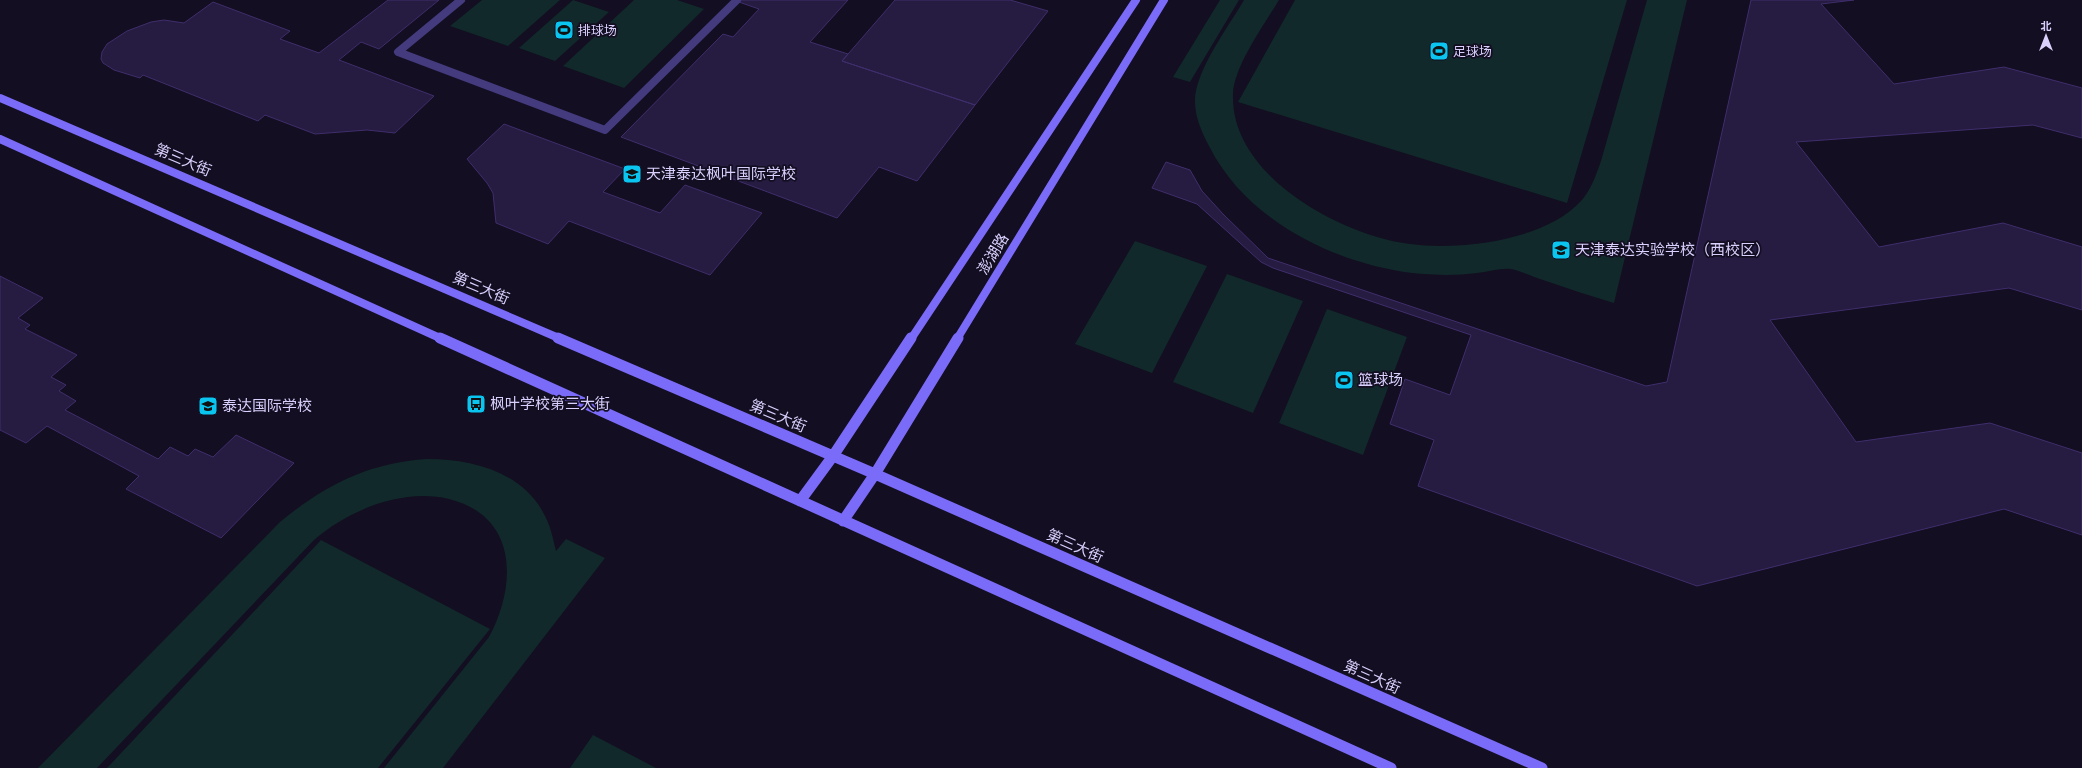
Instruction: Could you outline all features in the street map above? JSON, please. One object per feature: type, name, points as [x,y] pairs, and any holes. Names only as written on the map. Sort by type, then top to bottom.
[{"type":"street","name":"澎湖路","points":[[800,501],[833,456],[1136,0]]},
{"type":"street","name":"澎湖路","points":[[843,521],[875,474],[1164,0]]},
{"type":"street","name":"第三大街","points":[[0,98],[875,474],[1542,768]]},
{"type":"street","points":[[0,139],[1392,768]]},
{"type":"lane","points":[[461,0],[398,52],[605,130],[737,0]]},
{"type":"green space","points":[[482,0],[560,0],[508,46],[450,26]]},
{"type":"green space","name":"排球场","points":[[573,0],[609,12],[555,61],[519,48]]},
{"type":"green space","points":[[634,0],[677,0],[704,9],[624,88],[563,66]]},
{"type":"green space","points":[[1220,0],[1239,0],[1190,82],[1173,77]]},
{"type":"green space","points":[[1244,0],[1279,0],[1251,46],[1238,71],[1233,94],[1237,124],[1250,151],[1269,175],[1294,196],[1323,214],[1353,228],[1382,238],[1410,244],[1453,246],[1501,240],[1525,234],[1547,225],[1566,214],[1585,197],[1601,161],[1647,0],[1687,0],[1614,303],[1511,269],[1469,274],[1444,275],[1412,273],[1382,268],[1323,248],[1295,234],[1269,216],[1245,196],[1225,172],[1204,136],[1199,125],[1195,108],[1196,90],[1206,63]]},
{"type":"green space","name":"足球场","points":[[1295,0],[1627,0],[1567,203],[1238,102]]},
{"type":"green space","points":[[1135,241],[1207,266],[1152,373],[1075,344]]},
{"type":"green space","points":[[1227,274],[1303,301],[1253,413],[1173,382]]},
{"type":"green space","name":"篮球场","points":[[1327,309],[1407,337],[1363,455],[1279,423]]},
{"type":"green space","points":[[427,459],[479,465],[510,479],[524,489],[536,501],[549,524],[556,551],[566,539],[605,558],[443,768],[384,768],[489,637],[498,617],[504,596],[507,575],[505,555],[499,536],[488,520],[472,508],[449,499],[431,496],[395,499],[377,504],[343,519],[314,540],[97,768],[38,768],[280,522],[314,497],[348,478],[385,465]]},
{"type":"green space","points":[[321,540],[490,629],[378,768],[107,768]]},
{"type":"green space","points":[[593,735],[656,768],[570,768]]},
{"type":"building","points":[[388,0],[439,0],[379,49],[361,42],[339,60],[434,96],[395,133],[367,130],[315,134],[265,115],[258,121],[143,75],[140,78],[114,70],[103,63],[101,59],[102,52],[107,44],[127,31],[151,22],[164,20],[184,23],[213,2],[290,31],[280,39],[319,53]]},
{"type":"building","points":[[848,0],[810,42],[848,54],[842,61],[975,105],[917,181],[879,167],[837,218],[621,137],[723,34],[733,37],[759,9],[736,1]]},
{"type":"building","points":[[895,0],[1010,0],[1048,11],[975,105],[842,61]]},
{"type":"building","points":[[1751,0],[1854,0],[1821,4],[1894,84],[2004,67],[2082,88],[2082,138],[2033,125],[1796,142],[1879,247],[2003,223],[2082,247],[2082,310],[2009,288],[1770,320],[1856,442],[1990,423],[2082,453],[2082,535],[2004,509],[1697,586],[1418,486],[1434,440],[1390,424],[1405,379],[1450,395],[1471,335],[1273,268],[1261,262],[1197,204],[1152,188],[1166,162],[1190,170],[1202,191],[1268,258],[1646,386],[1667,382]]},
{"type":"building","points":[[504,124],[625,169],[603,192],[660,213],[685,185],[762,213],[710,275],[569,221],[548,244],[496,223],[493,193],[487,183],[467,159]]},
{"type":"building","points":[[0,276],[43,298],[18,318],[30,325],[25,329],[77,355],[51,377],[66,385],[59,391],[76,401],[65,410],[158,459],[170,447],[188,456],[195,449],[213,457],[236,435],[294,463],[221,538],[126,489],[139,476],[47,426],[26,443],[0,430]]},
{"type":"place","name":"排球场","points":[[564,30]]},
{"type":"place","name":"足球场","points":[[1439,51]]},
{"type":"place","name":"天津泰达枫叶国际学校","points":[[632,174]]},
{"type":"place","name":"天津泰达实验学校（西校区）","points":[[1561,250]]},
{"type":"place","name":"篮球场","points":[[1344,380]]},
{"type":"place","name":"枫叶学校第三大街","points":[[476,404]]},
{"type":"place","name":"泰达国际学校","points":[[208,406]]}]
